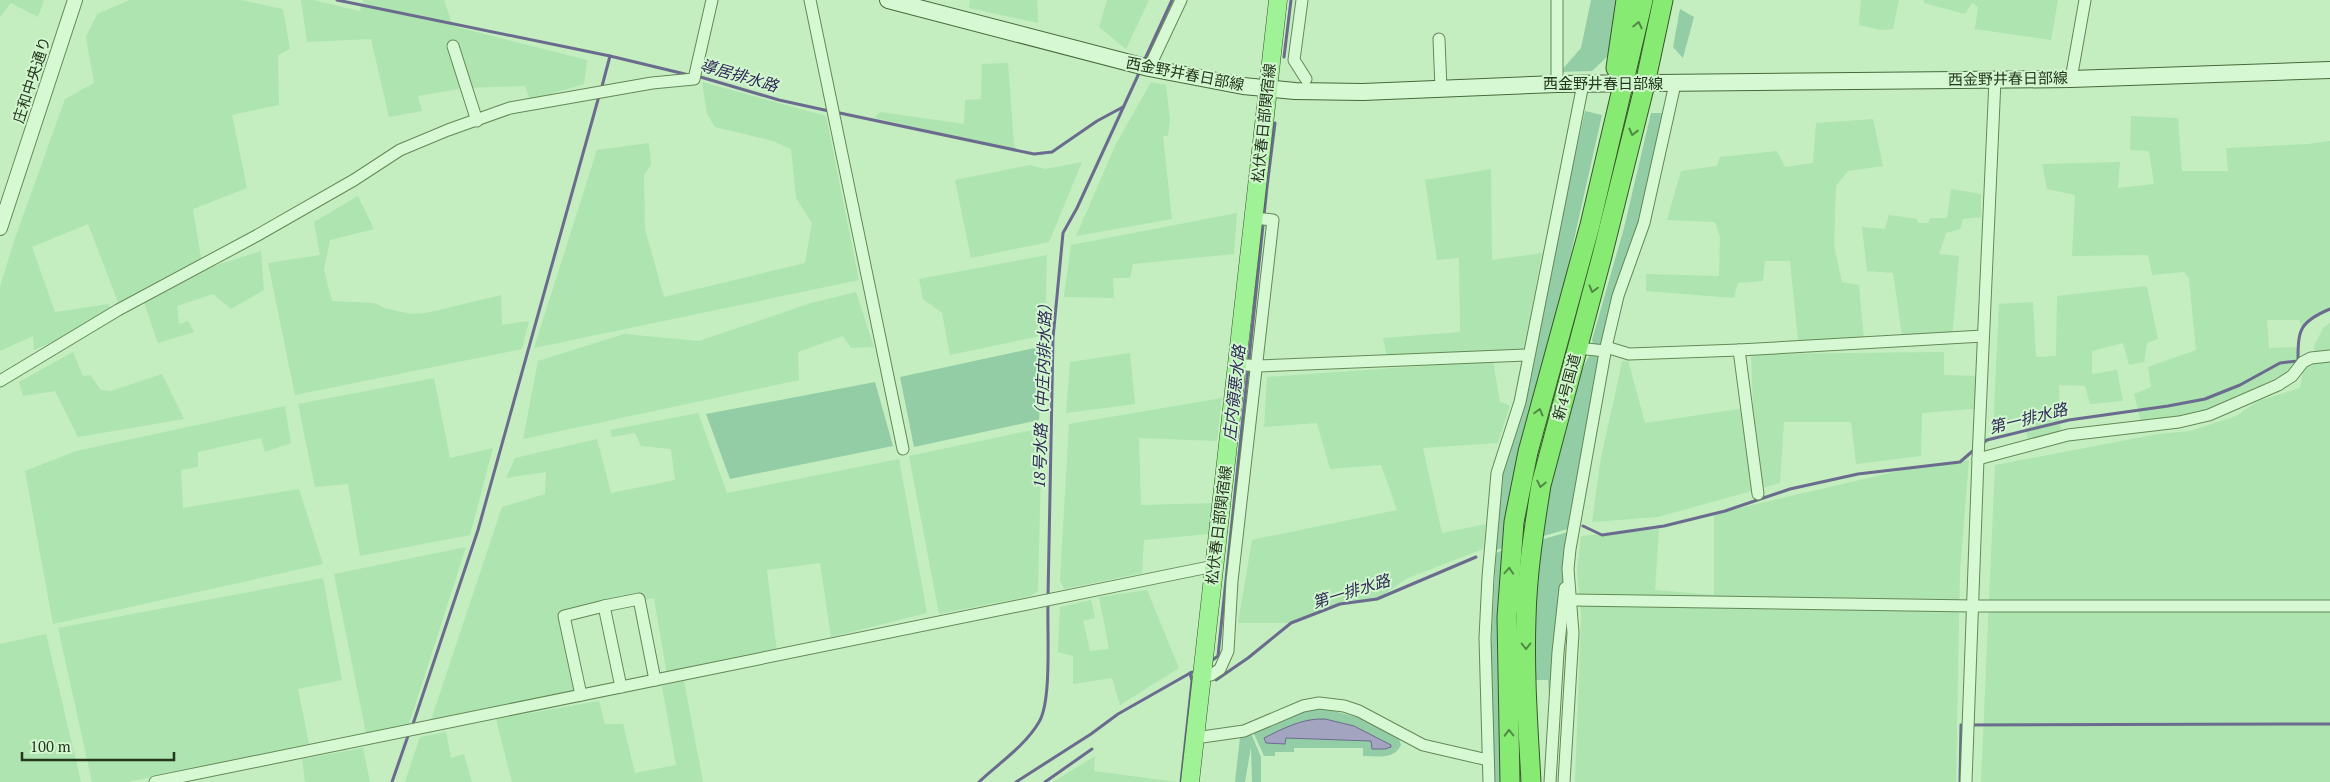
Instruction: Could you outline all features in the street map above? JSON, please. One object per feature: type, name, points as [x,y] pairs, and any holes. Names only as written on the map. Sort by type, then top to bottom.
[{"type":"highway","points":[[1618,84],[1626,0]]},
{"type":"highway","points":[[1618,84],[1643,0]]},
{"type":"highway","name":"新4号国道","points":[[1532,782],[1526,672],[1526,618],[1530,555],[1541,485],[1645,84],[1663,0]]},
{"type":"highway","points":[[1645,84],[1661,50],[1673,0]]},
{"type":"highway","name":"新4号国道","points":[[1510,782],[1507,617],[1514,522],[1528,452],[1561,336],[1566,289],[1618,84]]},
{"type":"main road","name":"西金野井春日部線","points":[[888,0],[1149,68],[1209,81],[1268,89],[1363,92],[1557,84],[2071,79],[2330,70]]},
{"type":"main road","name":"松伏春日部関宿線","points":[[1190,782],[1214,566],[1247,366],[1261,218],[1268,89],[1278,0]]},
{"type":"street","name":"庄和中央通り","points":[[0,228],[75,0]]},
{"type":"street","points":[[0,381],[118,310],[354,180],[400,150],[448,130],[510,108],[652,83],[694,79],[712,0]]},
{"type":"street","points":[[810,0],[903,449]]},
{"type":"street","points":[[1149,68],[1181,0]]},
{"type":"street","points":[[1302,0],[1294,60],[1306,79]]},
{"type":"street","points":[[1556,0],[1557,84]]},
{"type":"street","points":[[2071,79],[2085,0]]},
{"type":"street","points":[[1440,39],[1441,89]]},
{"type":"street","points":[[453,46],[477,121]]},
{"type":"street","points":[[1966,782],[1995,80]]},
{"type":"street","points":[[1489,782],[1486,629],[1488,577],[1497,473],[1520,402],[1583,84]]},
{"type":"street","points":[[1550,782],[1558,652],[1568,569],[1606,349],[1618,296],[1644,223],[1675,84]]},
{"type":"street","points":[[1578,348],[1606,349],[1629,354],[1635,352],[1739,350],[1983,336]]},
{"type":"street","points":[[1739,350],[1758,494]]},
{"type":"street","points":[[1202,675],[1211,675],[1220,669],[1228,651],[1247,366],[1528,355]]},
{"type":"street","points":[[1978,459],[2068,435],[2178,422],[2209,415],[2278,385],[2292,376],[2303,362],[2311,358],[2330,356]]},
{"type":"street","points":[[155,782],[1214,566]]},
{"type":"street","points":[[1564,782],[1573,633],[1572,600],[1568,569]]},
{"type":"street","points":[[581,695],[564,616],[604,606],[639,599],[655,680]]},
{"type":"street","points":[[1572,600],[1972,606],[2330,606]]},
{"type":"street","points":[[604,606],[621,687]]},
{"type":"street","points":[[1195,738],[1244,731],[1303,706],[1319,703],[1344,706],[1359,711],[1423,745],[1454,758],[1488,760]]},
{"type":"green space","points":[[0,0],[44,0],[38,17],[11,3],[0,17]]},
{"type":"green space","points":[[130,0],[241,0],[283,9],[290,49],[278,55],[279,105],[232,115],[247,188],[193,209],[202,264],[201,270],[261,251],[264,290],[231,309],[213,294],[177,306],[179,324],[188,321],[194,332],[158,343],[143,300],[121,310],[88,224],[32,247],[55,312],[109,304],[112,317],[34,350],[33,336],[0,351],[0,287],[14,241],[65,99],[94,83],[86,37],[97,14]]},
{"type":"green space","points":[[301,0],[313,0],[360,11],[363,0],[444,0],[453,26],[587,60],[584,84],[530,100],[525,86],[464,88],[418,96],[422,111],[389,117],[371,39],[307,42]]},
{"type":"green space","points":[[970,0],[1037,0],[1038,23],[969,8]]},
{"type":"green space","points":[[1107,0],[1149,0],[1126,49],[1099,27]]},
{"type":"green space","points":[[1591,0],[1617,0],[1608,56],[1592,71],[1560,72],[1581,48]]},
{"type":"green space","points":[[1861,0],[1899,0],[1893,29],[1881,30],[1859,25]]},
{"type":"green space","points":[[1924,0],[2058,0],[2051,40],[1975,29],[1978,7],[1972,3],[1965,14],[1924,3]]},
{"type":"green space","points":[[1680,9],[1694,17],[1683,58],[1673,47]]},
{"type":"green space","points":[[1008,63],[1016,151],[875,118],[880,112],[964,124],[965,100],[981,99],[982,64]]},
{"type":"green space","points":[[702,82],[826,116],[859,280],[534,348],[597,150],[649,143],[651,165],[644,175],[645,229],[664,297],[805,263],[812,223],[796,198],[791,149],[773,141],[715,127],[707,114]]},
{"type":"green space","points":[[1151,82],[1166,85],[1170,120],[1168,136],[1163,136],[1172,219],[1076,236],[1116,144]]},
{"type":"green space","points":[[1585,111],[1602,115],[1505,547],[1496,550],[1503,473]]},
{"type":"green space","points":[[1651,113],[1664,113],[1641,216],[1602,348],[1593,344],[1592,340],[1624,228]]},
{"type":"green space","points":[[2131,116],[2178,118],[2182,171],[2228,171],[2226,148],[2308,144],[2330,141],[2330,309],[2312,317],[2303,330],[2299,320],[2267,320],[2269,348],[2299,347],[2298,367],[2222,405],[2182,419],[2141,422],[2134,394],[2151,387],[2148,367],[2196,350],[2189,279],[2184,272],[2152,275],[2148,255],[2072,256],[2075,195],[2047,189],[2042,164],[2120,162],[2118,188],[2154,184],[2149,151],[2130,150]]},
{"type":"green space","points":[[1873,119],[1883,166],[1848,171],[1836,186],[1834,245],[1842,282],[1859,285],[1864,340],[1798,340],[1790,261],[1765,261],[1763,281],[1738,283],[1734,298],[1646,291],[1646,274],[1719,276],[1720,237],[1715,222],[1667,220],[1681,171],[1717,166],[1720,157],[1777,151],[1785,167],[1813,163],[1816,123]]},
{"type":"green space","points":[[1082,162],[1049,242],[971,258],[955,180],[1030,165],[1045,169]]},
{"type":"green space","points":[[1491,169],[1492,260],[1542,253],[1523,354],[1387,358],[1383,338],[1460,332],[1459,258],[1437,260],[1425,180]]},
{"type":"green space","points":[[1951,189],[1981,194],[1981,217],[1963,219],[1960,229],[1946,233],[1939,254],[1959,256],[1952,340],[1902,335],[1893,273],[1867,271],[1862,227],[1885,229],[1889,215],[1917,219],[1918,223],[1928,223],[1930,218],[1947,218]]},
{"type":"green space","points":[[358,196],[374,229],[330,240],[324,270],[332,301],[374,303],[385,308],[410,314],[426,313],[501,295],[502,325],[529,321],[522,349],[295,395],[268,263],[320,255],[314,222]]},
{"type":"green space","points":[[1237,213],[1234,254],[1133,264],[1130,278],[1113,278],[1114,298],[1064,297],[1071,245]]},
{"type":"green space","points":[[1047,255],[1045,335],[950,355],[942,313],[923,299],[919,279]]},
{"type":"green space","points":[[2147,286],[2158,339],[2147,343],[2144,362],[2129,365],[2123,343],[2092,351],[2092,374],[2117,370],[2123,401],[2090,404],[2085,386],[2059,385],[2061,441],[2030,445],[2023,422],[1993,428],[1999,304],[2033,302],[2036,357],[2056,356],[2057,296]]},
{"type":"green space","points":[[856,292],[874,347],[851,348],[843,336],[798,352],[799,380],[523,439],[538,361],[624,334],[699,341],[811,303]]},
{"type":"green space","points":[[2330,323],[2330,355],[2315,355],[2314,346],[2323,328]]},
{"type":"green space","points":[[1044,346],[1039,420],[914,447],[900,377]]},
{"type":"green space","points":[[73,352],[83,376],[90,375],[101,390],[111,391],[162,374],[184,419],[78,437],[55,391],[23,396],[19,382]]},
{"type":"green space","points":[[1944,352],[1944,375],[1985,376],[1984,408],[1922,413],[1921,456],[1856,464],[1851,422],[1784,422],[1780,483],[1658,517],[1592,522],[1600,463],[1622,362],[1628,360],[1645,423],[1753,407],[1751,354]]},
{"type":"green space","points":[[1130,353],[1135,404],[1066,413],[1070,362]]},
{"type":"green space","points":[[1591,354],[1600,354],[1568,529],[1540,537],[1570,410],[1585,364]]},
{"type":"green space","points":[[2305,359],[2330,360],[2330,782],[1981,782],[1995,465],[2158,434],[2190,431],[2236,416],[2258,401],[2300,388]]},
{"type":"green space","points":[[1493,361],[1500,402],[1510,405],[1498,443],[1423,448],[1442,533],[1486,524],[1483,549],[1408,578],[1377,599],[1334,605],[1291,623],[1238,623],[1252,540],[1397,510],[1381,465],[1330,469],[1317,423],[1264,427],[1267,377]]},
{"type":"green space","points":[[434,378],[450,458],[493,448],[470,535],[360,556],[348,484],[315,487],[298,404]]},
{"type":"green space","points":[[875,382],[893,446],[730,479],[706,414]]},
{"type":"green space","points":[[1222,398],[1217,441],[1139,438],[1141,505],[1214,503],[1209,534],[1144,540],[1142,573],[1064,589],[1060,580],[1069,424]]},
{"type":"green space","points":[[285,406],[291,443],[265,452],[261,438],[198,452],[198,467],[181,470],[183,508],[299,489],[323,564],[53,624],[25,471],[76,451]]},
{"type":"green space","points":[[698,413],[727,493],[899,459],[927,613],[831,637],[820,563],[767,570],[777,652],[667,675],[654,598],[568,618],[584,694],[430,723],[502,507],[545,494],[546,472],[506,478],[515,458],[597,439],[611,493],[675,480],[671,449],[641,446],[635,433],[612,437],[610,430]]},
{"type":"green space","points":[[1042,428],[1038,591],[1031,596],[939,614],[909,456]]},
{"type":"green space","points":[[1969,460],[1960,571],[1956,782],[1575,782],[1581,616],[1577,571],[1581,536],[1659,529],[1655,590],[1714,595],[1714,514],[1907,469]]},
{"type":"green space","points":[[1568,532],[1550,710],[1548,680],[1533,680],[1533,620],[1540,540]]},
{"type":"green space","points":[[466,547],[409,724],[366,733],[334,574]]},
{"type":"green space","points":[[1504,550],[1503,782],[1493,782],[1491,647],[1496,553]]},
{"type":"green space","points":[[323,578],[342,680],[298,689],[309,744],[128,782],[92,782],[58,628]]},
{"type":"green space","points":[[1147,590],[1179,668],[1120,705],[1112,678],[1073,684],[1073,656],[1058,652],[1060,607],[1091,600],[1095,618],[1083,621],[1090,651],[1109,649],[1099,597]]},
{"type":"green space","points":[[46,634],[81,782],[0,782],[0,644]]},
{"type":"green space","points":[[684,681],[703,782],[512,782],[496,719],[599,701],[605,724],[623,724],[635,773],[676,765],[662,686]]},
{"type":"green space","points":[[1326,709],[1360,718],[1399,739],[1401,745],[1394,753],[1385,756],[1363,756],[1363,748],[1294,748],[1294,752],[1275,752],[1275,756],[1264,756],[1253,732],[1308,710]],"holes":[[[1325,719],[1354,726],[1385,749],[1372,749],[1371,741],[1286,738]]]},
{"type":"green space","points":[[446,732],[451,758],[464,754],[472,782],[405,782],[420,737]]},
{"type":"green space","points":[[1251,733],[1261,757],[1261,782],[1252,782],[1251,747],[1245,782],[1235,782],[1240,738]]},
{"type":"green space","points":[[363,748],[370,782],[305,782],[302,759]]},
{"type":"green space","points":[[1095,756],[1094,771],[1177,782],[1053,782]]},
{"type":"water","points":[[1325,719],[1354,726],[1391,745],[1391,747],[1372,749],[1371,741],[1286,738],[1285,744],[1266,743],[1264,738],[1301,722]]},
{"type":"waterway","name":"導居排水路","points":[[337,0],[610,56],[689,75]]},
{"type":"waterway","name":"18号水路（中庄内排水路）","points":[[1144,61],[1172,0]]},
{"type":"waterway","name":"庄内領悪水路","points":[[1284,57],[1291,0]]},
{"type":"waterway","points":[[601,90],[610,56]]},
{"type":"waterway","name":"18号水路（中庄内排水路）","points":[[1048,597],[1053,338],[1063,233],[1077,208],[1140,71]]},
{"type":"waterway","name":"導居排水路","points":[[697,76],[779,100],[829,111]]},
{"type":"waterway","points":[[412,727],[478,530],[599,96]]},
{"type":"waterway","name":"導居排水路","points":[[835,112],[1034,154],[1052,152],[1097,121],[1123,107]]},
{"type":"waterway","name":"庄内領悪水路","points":[[1211,661],[1218,656],[1275,123]]},
{"type":"waterway","name":"第一排水路","points":[[1982,444],[1987,440],[2069,420],[2205,399],[2240,385],[2280,363],[2298,361],[2302,328],[2312,318],[2330,309]]},
{"type":"waterway","name":"第一排水路","points":[[1583,526],[1602,535],[1664,526],[1725,511],[1790,489],[1858,474],[1960,462],[1975,449]]},
{"type":"waterway","name":"第一排水路","points":[[1216,680],[1248,658],[1291,623],[1340,604],[1377,599],[1476,557]]},
{"type":"waterway","name":"18号水路（中庄内排水路）","points":[[979,782],[1027,739],[1039,722],[1043,712],[1046,698],[1048,665],[1048,603]]},
{"type":"waterway","name":"庄内領悪水路","points":[[1016,782],[1091,734],[1118,714],[1192,672]]},
{"type":"waterway","points":[[1181,782],[1192,681],[1190,673]]},
{"type":"waterway","points":[[1960,782],[1961,725],[2330,724]]},
{"type":"waterway","points":[[392,782],[409,733]]},
{"type":"waterway","name":"第一排水路","points":[[1045,782],[1092,749]]}]
